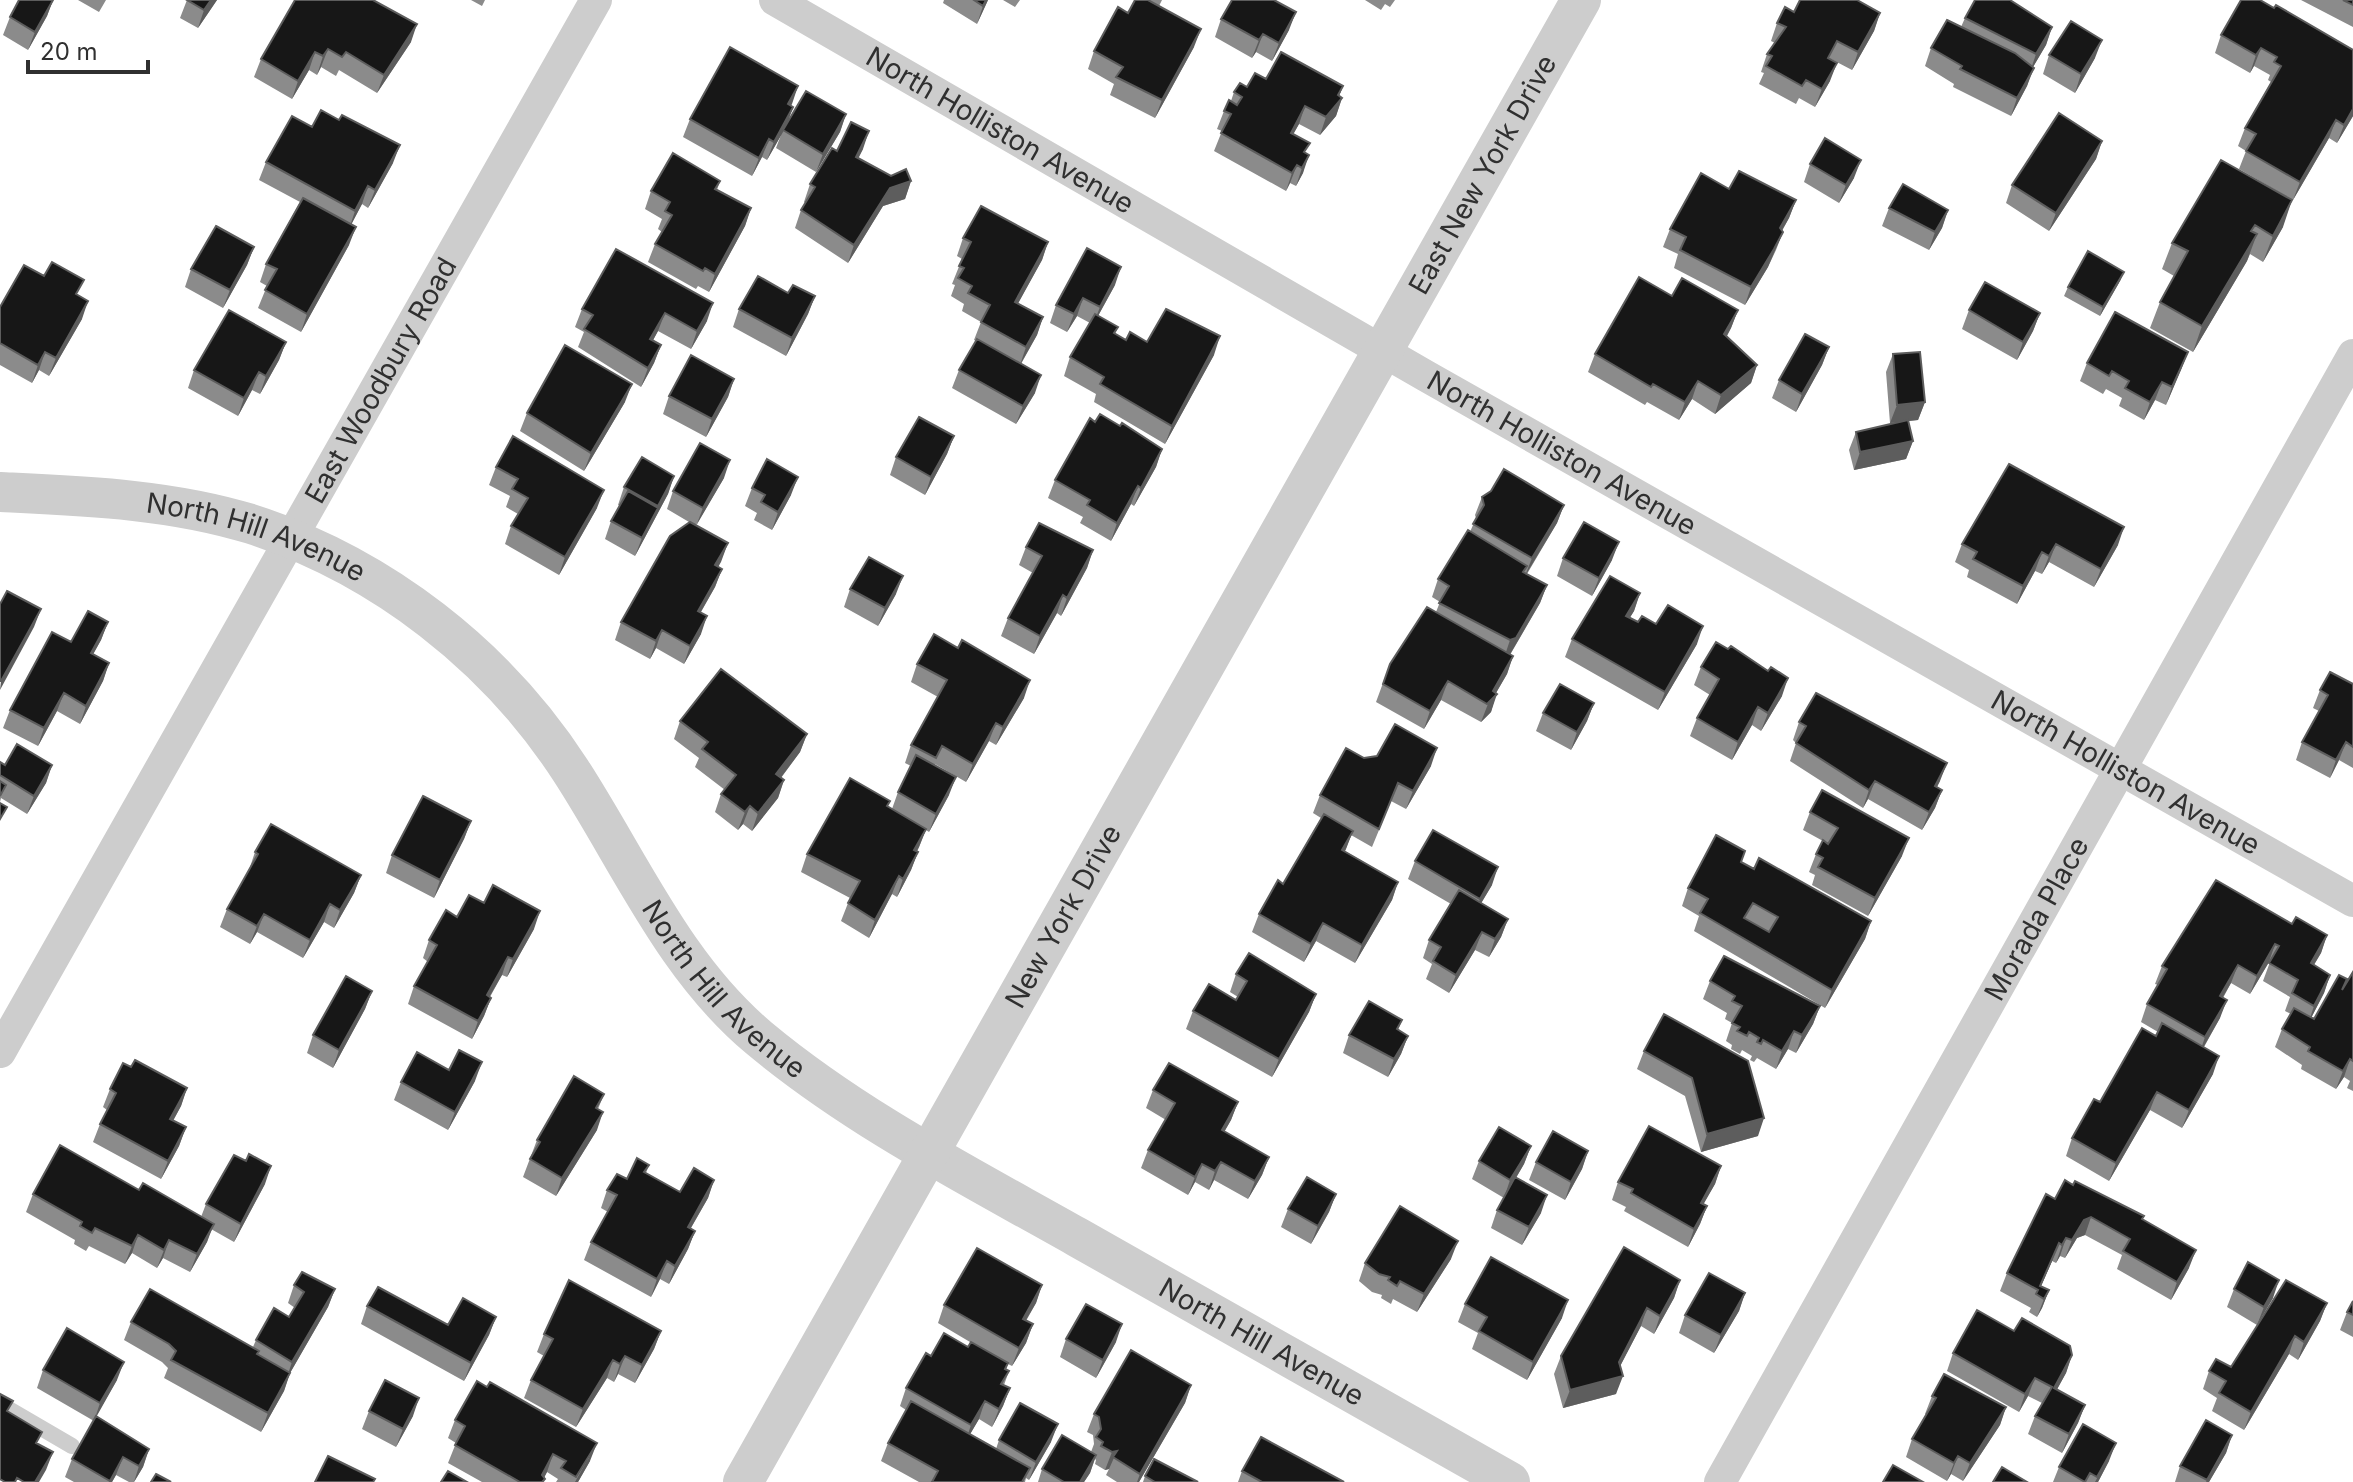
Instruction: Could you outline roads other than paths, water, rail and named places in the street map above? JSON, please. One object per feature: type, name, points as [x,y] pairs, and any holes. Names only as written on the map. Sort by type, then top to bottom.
[{"type":"street","name":"East Woodbury Road","points":[[0,1052],[596,0]]},
{"type":"street","name":"North Holliston Avenue","points":[[775,0],[1384,351],[2353,901]]},
{"type":"street","name":"East New York Drive","points":[[1384,351],[1581,0]]},
{"type":"street","name":"New York Drive","points":[[743,1482],[1384,351]]},
{"type":"street","name":"Morada Place","points":[[1720,1482],[2353,355]]},
{"type":"street","name":"North Hill Avenue","points":[[0,492],[122,498],[235,520],[289,539],[369,578],[442,625],[512,692],[571,770],[641,892],[707,984],[756,1036],[834,1095],[929,1154],[1510,1482]]},
{"type":"lane","points":[[0,1404],[72,1446]]}]
